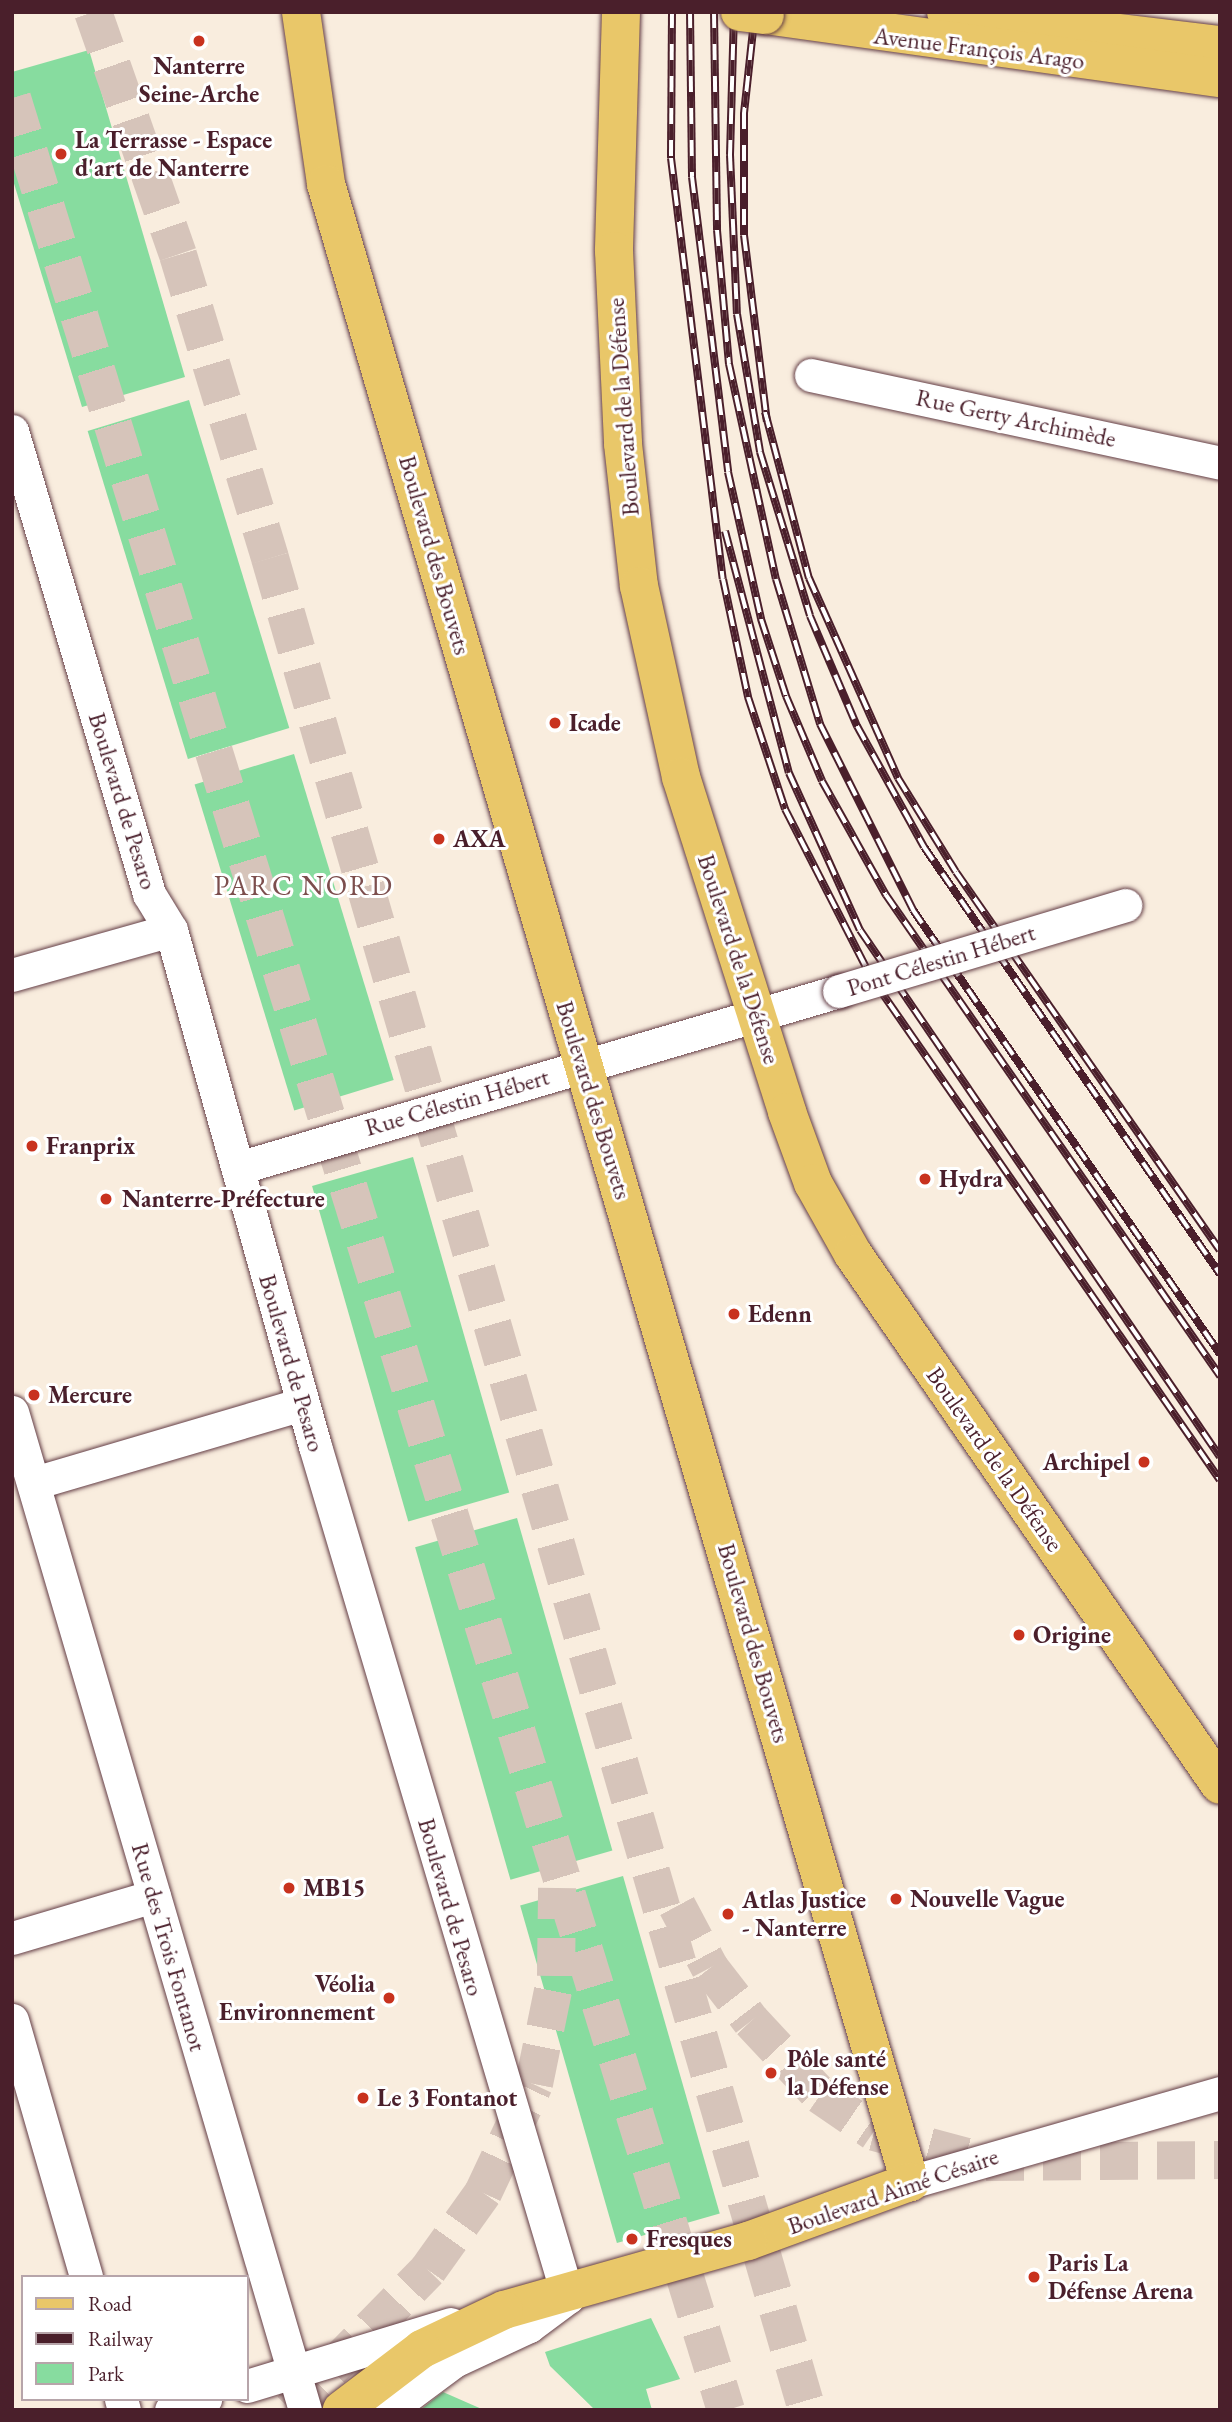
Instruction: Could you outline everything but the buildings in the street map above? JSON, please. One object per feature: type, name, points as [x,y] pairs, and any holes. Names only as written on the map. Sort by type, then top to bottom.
[{"type":"main road","name":"Boulevard des Bouvets","points":[[301,12],[326,184],[910,2182]]},
{"type":"main road","name":"Boulevard de la Défense","points":[[621,12],[614,251],[635,555],[681,777],[802,1155],[853,1254],[1220,1784]]},
{"type":"main road","name":"Avenue François Arago","points":[[946,12],[1220,45]]},
{"type":"main road","name":"Avenue François Arago","points":[[752,14],[1220,78]]},
{"type":"main road","name":"Boulevard Aimé Césaire","points":[[342,2410],[422,2349],[504,2310],[568,2297],[910,2182]]},
{"type":"street","name":"Rue Gerty Archimède","points":[[811,375],[1220,463]]},
{"type":"street","name":"Boulevard de Pesaro","points":[[12,431],[149,894],[171,930],[303,1404],[568,2297]]},
{"type":"street","name":"Pont Célestin Hébert","points":[[756,1014],[1125,905]]},
{"type":"street","points":[[12,975],[171,930]]},
{"type":"street","name":"Rue Célestin Hébert","points":[[238,1168],[756,1014]]},
{"type":"street","points":[[34,1483],[303,1404]]},
{"type":"street","name":"Rue des Trois Fontanot","points":[[12,1412],[305,2410]]},
{"type":"street","points":[[12,1938],[154,1896]]},
{"type":"street","points":[[12,2020],[85,2275]]},
{"type":"street","name":"Boulevard Aimé Césaire","points":[[910,2182],[1220,2092]]},
{"type":"street","name":"Boulevard Aimé Césaire","points":[[388,2410],[454,2361],[528,2326],[568,2297]]},
{"type":"street","points":[[248,2386],[504,2310]]},
{"type":"street","points":[[171,2410],[199,2401]]},
{"type":"green space","points":[[89,50],[185,377],[82,407],[12,177],[12,72]]},
{"type":"green space","points":[[189,400],[289,728],[188,759],[88,431]]},
{"type":"green space","points":[[294,754],[394,1080],[294,1111],[195,784]]},
{"type":"green space","points":[[413,1157],[509,1492],[408,1521],[312,1186]]},
{"type":"green space","points":[[517,1518],[612,1851],[510,1880],[415,1547]]},
{"type":"green space","points":[[623,1876],[720,2213],[617,2243],[520,1905]]},
{"type":"green space","points":[[651,2318],[680,2379],[646,2389],[652,2410],[595,2410],[550,2366],[545,2352]]},
{"type":"green space","points":[[443,2392],[484,2410],[420,2410]]},
{"type":"tunnel","points":[[93,12],[178,255],[270,558],[807,2410]]},
{"type":"tunnel","points":[[12,98],[726,2410]]},
{"type":"tunnel","points":[[291,2410],[428,2270],[483,2193],[534,2084],[556,1976],[557,1888]]},
{"type":"tunnel","points":[[677,1906],[710,1968],[751,2021],[820,2095],[874,2132],[986,2162],[1220,2160]]},
{"type":"railway","points":[[672,12],[671,158],[723,579],[748,697],[785,809],[871,977],[1220,1480]]},
{"type":"railway","points":[[690,12],[692,177],[728,472],[761,619],[786,696],[822,781],[886,895],[1220,1376]]},
{"type":"railway","points":[[714,12],[717,230],[729,364],[776,579],[820,724],[913,910],[1220,1354]]},
{"type":"railway","points":[[734,12],[730,155],[737,314],[760,452],[810,616],[857,726],[924,847],[1220,1274]]},
{"type":"railway","points":[[755,12],[744,113],[744,235],[767,422]]},
{"type":"railway","points":[[765,412],[809,578],[898,778],[956,872],[1220,1250]]},
{"type":"railway","points":[[725,531],[789,773],[860,930],[1220,1457]]},
{"type":"place","name":"Nanterre Seine-Arche","points":[[199,41]]},
{"type":"place","name":"La Terrasse - Espace d'art de Nanterre","points":[[61,154]]},
{"type":"place","name":"Icade","points":[[555,723]]},
{"type":"place","name":"AXA","points":[[439,839]]},
{"type":"place","name":"Franprix","points":[[32,1146]]},
{"type":"place","name":"Hydra","points":[[925,1179]]},
{"type":"place","name":"Nanterre-Préfecture","points":[[106,1199]]},
{"type":"place","name":"Edenn","points":[[734,1314]]},
{"type":"place","name":"Mercure","points":[[34,1395]]},
{"type":"place","name":"Archipel","points":[[1144,1462]]},
{"type":"place","name":"Origine","points":[[1019,1635]]},
{"type":"place","name":"MB15","points":[[289,1888]]},
{"type":"place","name":"Nouvelle Vague","points":[[896,1899]]},
{"type":"place","name":"Atlas Justice - Nanterre","points":[[728,1914]]},
{"type":"place","name":"Véolia Environnement","points":[[389,1998]]},
{"type":"place","name":"Pôle santé la Défense","points":[[771,2073]]},
{"type":"place","name":"Le 3 Fontanot","points":[[363,2098]]},
{"type":"place","name":"Fresques","points":[[632,2239]]},
{"type":"place","name":"Paris La Défense Arena","points":[[1034,2277]]},
{"type":"district","name":"PARC NORD","points":[[304,885]]}]
